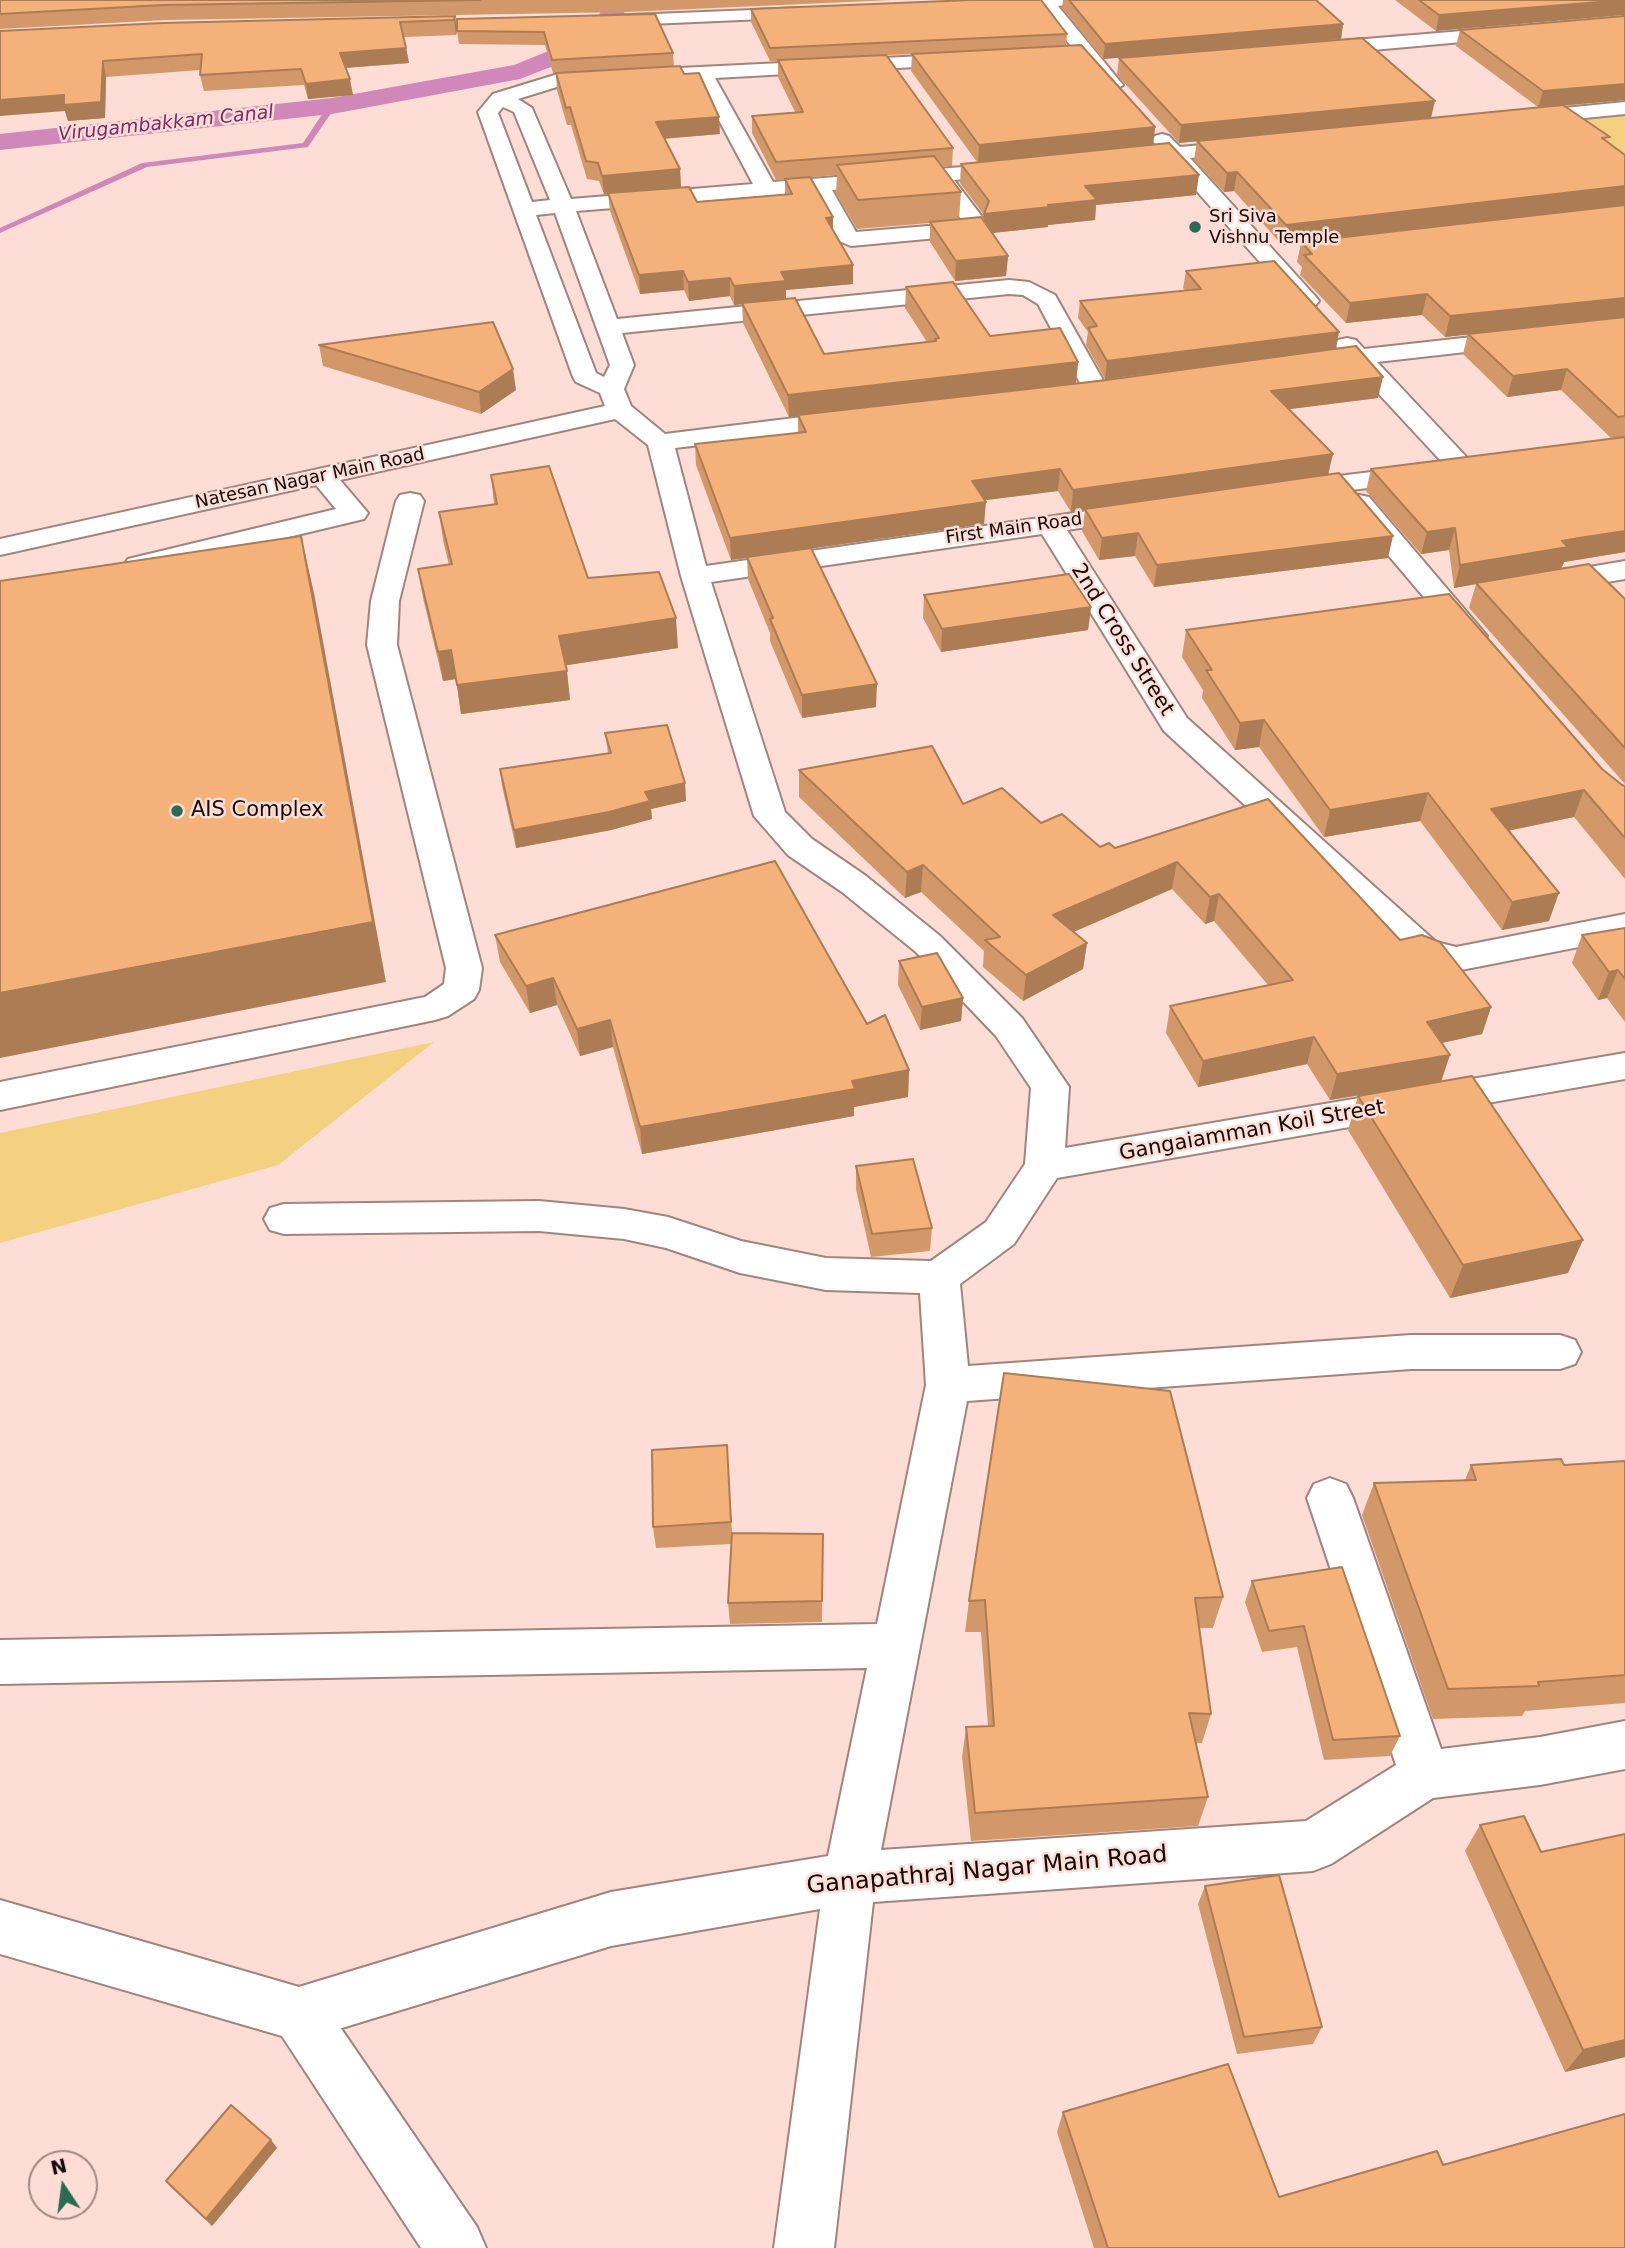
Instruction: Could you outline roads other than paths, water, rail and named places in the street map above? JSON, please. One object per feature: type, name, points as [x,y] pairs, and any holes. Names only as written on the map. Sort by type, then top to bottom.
[{"type":"street","points":[[975,5],[1067,0]]},
{"type":"street","points":[[1045,2],[1124,97]]},
{"type":"street","points":[[581,21],[821,12]]},
{"type":"street","points":[[1292,51],[1528,31]]},
{"type":"street","points":[[1058,55],[1126,66]]},
{"type":"street","points":[[284,1219],[539,1216],[612,1223],[668,1233],[740,1257],[826,1274],[939,1277],[1000,1233],[1044,1167],[1050,1087],[1009,1027],[928,944],[854,884],[800,847],[770,816],[695,576],[660,442],[616,400],[585,377],[488,112],[500,97],[558,80],[989,58]]},
{"type":"street","points":[[892,64],[908,85]]},
{"type":"street","points":[[703,73],[767,191]]},
{"type":"street","points":[[500,97],[522,108],[610,327],[622,365],[616,400]]},
{"type":"street","points":[[1502,121],[1625,108]]},
{"type":"street","points":[[1149,125],[1357,356],[1463,469]]},
{"type":"street","points":[[1106,160],[1270,144]]},
{"type":"street","points":[[955,151],[971,173]]},
{"type":"street","points":[[525,209],[767,191],[822,191],[944,181],[971,173],[1038,167]]},
{"type":"street","points":[[822,191],[851,239],[972,229],[975,222],[944,181]]},
{"type":"street","points":[[1267,256],[1294,253]]},
{"type":"street","points":[[610,327],[982,287],[1029,289],[1047,300],[1096,391]]},
{"type":"street","points":[[1289,365],[1625,327]]},
{"type":"street","points":[[1069,394],[1124,387]]},
{"type":"street","name":"Natesan Nagar Main Road","points":[[0,547],[380,463],[616,400]]},
{"type":"street","points":[[660,442],[878,416]]},
{"type":"street","points":[[0,1096],[435,1007],[461,990],[464,968],[382,645],[384,601],[380,463]]},
{"type":"street","points":[[1275,492],[1490,465]]},
{"type":"street","points":[[323,476],[382,507]]},
{"type":"street","points":[[1342,483],[1455,599],[1487,653]]},
{"type":"street","points":[[109,572],[382,507]]},
{"type":"street","name":"First Main Road","points":[[695,576],[1169,507]]},
{"type":"street","name":"2nd Cross Street","points":[[1049,524],[1175,724],[1424,950],[1438,957],[1455,959],[1625,926]]},
{"type":"street","points":[[1520,588],[1625,570]]},
{"type":"street","name":"Gangaiamman Koil Street","points":[[1044,1167],[1625,1066]]},
{"type":"street","points":[[804,2248],[850,1878],[948,1385],[939,1277]]},
{"type":"street","points":[[948,1385],[1411,1352],[1560,1352]]},
{"type":"street","points":[[1330,1498],[1425,1775]]},
{"type":"street","points":[[0,1662],[897,1646]]},
{"type":"street","name":"Ganapathraj Nagar Main Road","points":[[299,2014],[611,1919],[850,1878],[1313,1846],[1425,1775],[1540,1761],[1625,1745]]},
{"type":"street","points":[[0,1927],[299,2014],[456,2248]]},
{"type":"waterway","name":"Virugambakkam Canal","points":[[0,142],[332,106],[520,71],[598,40],[619,0]]},
{"type":"waterway","name":"Virugambakkam Canal","points":[[0,231],[145,165],[305,145],[332,106]]},
{"type":"place","name":"Sri Siva Vishnu Temple","points":[[1195,227]]},
{"type":"place","name":"AIS Complex","points":[[177,811]]}]
